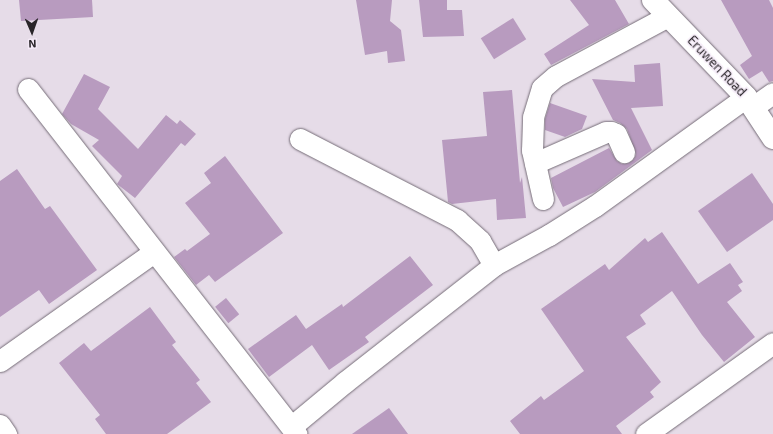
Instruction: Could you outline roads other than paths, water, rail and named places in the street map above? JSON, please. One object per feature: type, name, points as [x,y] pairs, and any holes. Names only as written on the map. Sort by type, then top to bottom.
[{"type":"street","name":"Eruwen Road","points":[[653,0],[750,102],[773,138]]},
{"type":"street","points":[[544,199],[532,150],[533,117],[542,88],[556,76],[668,16]]},
{"type":"street","points":[[28,89],[154,252],[295,430],[345,382],[494,265],[549,235],[595,206],[750,102],[773,93]]},
{"type":"street","points":[[535,162],[606,132],[616,134],[624,152]]},
{"type":"street","points":[[300,139],[457,220],[480,241],[494,265]]},
{"type":"street","points":[[0,360],[154,252]]},
{"type":"street","points":[[646,434],[773,343]]},
{"type":"street","points":[[0,425],[6,434]]}]
